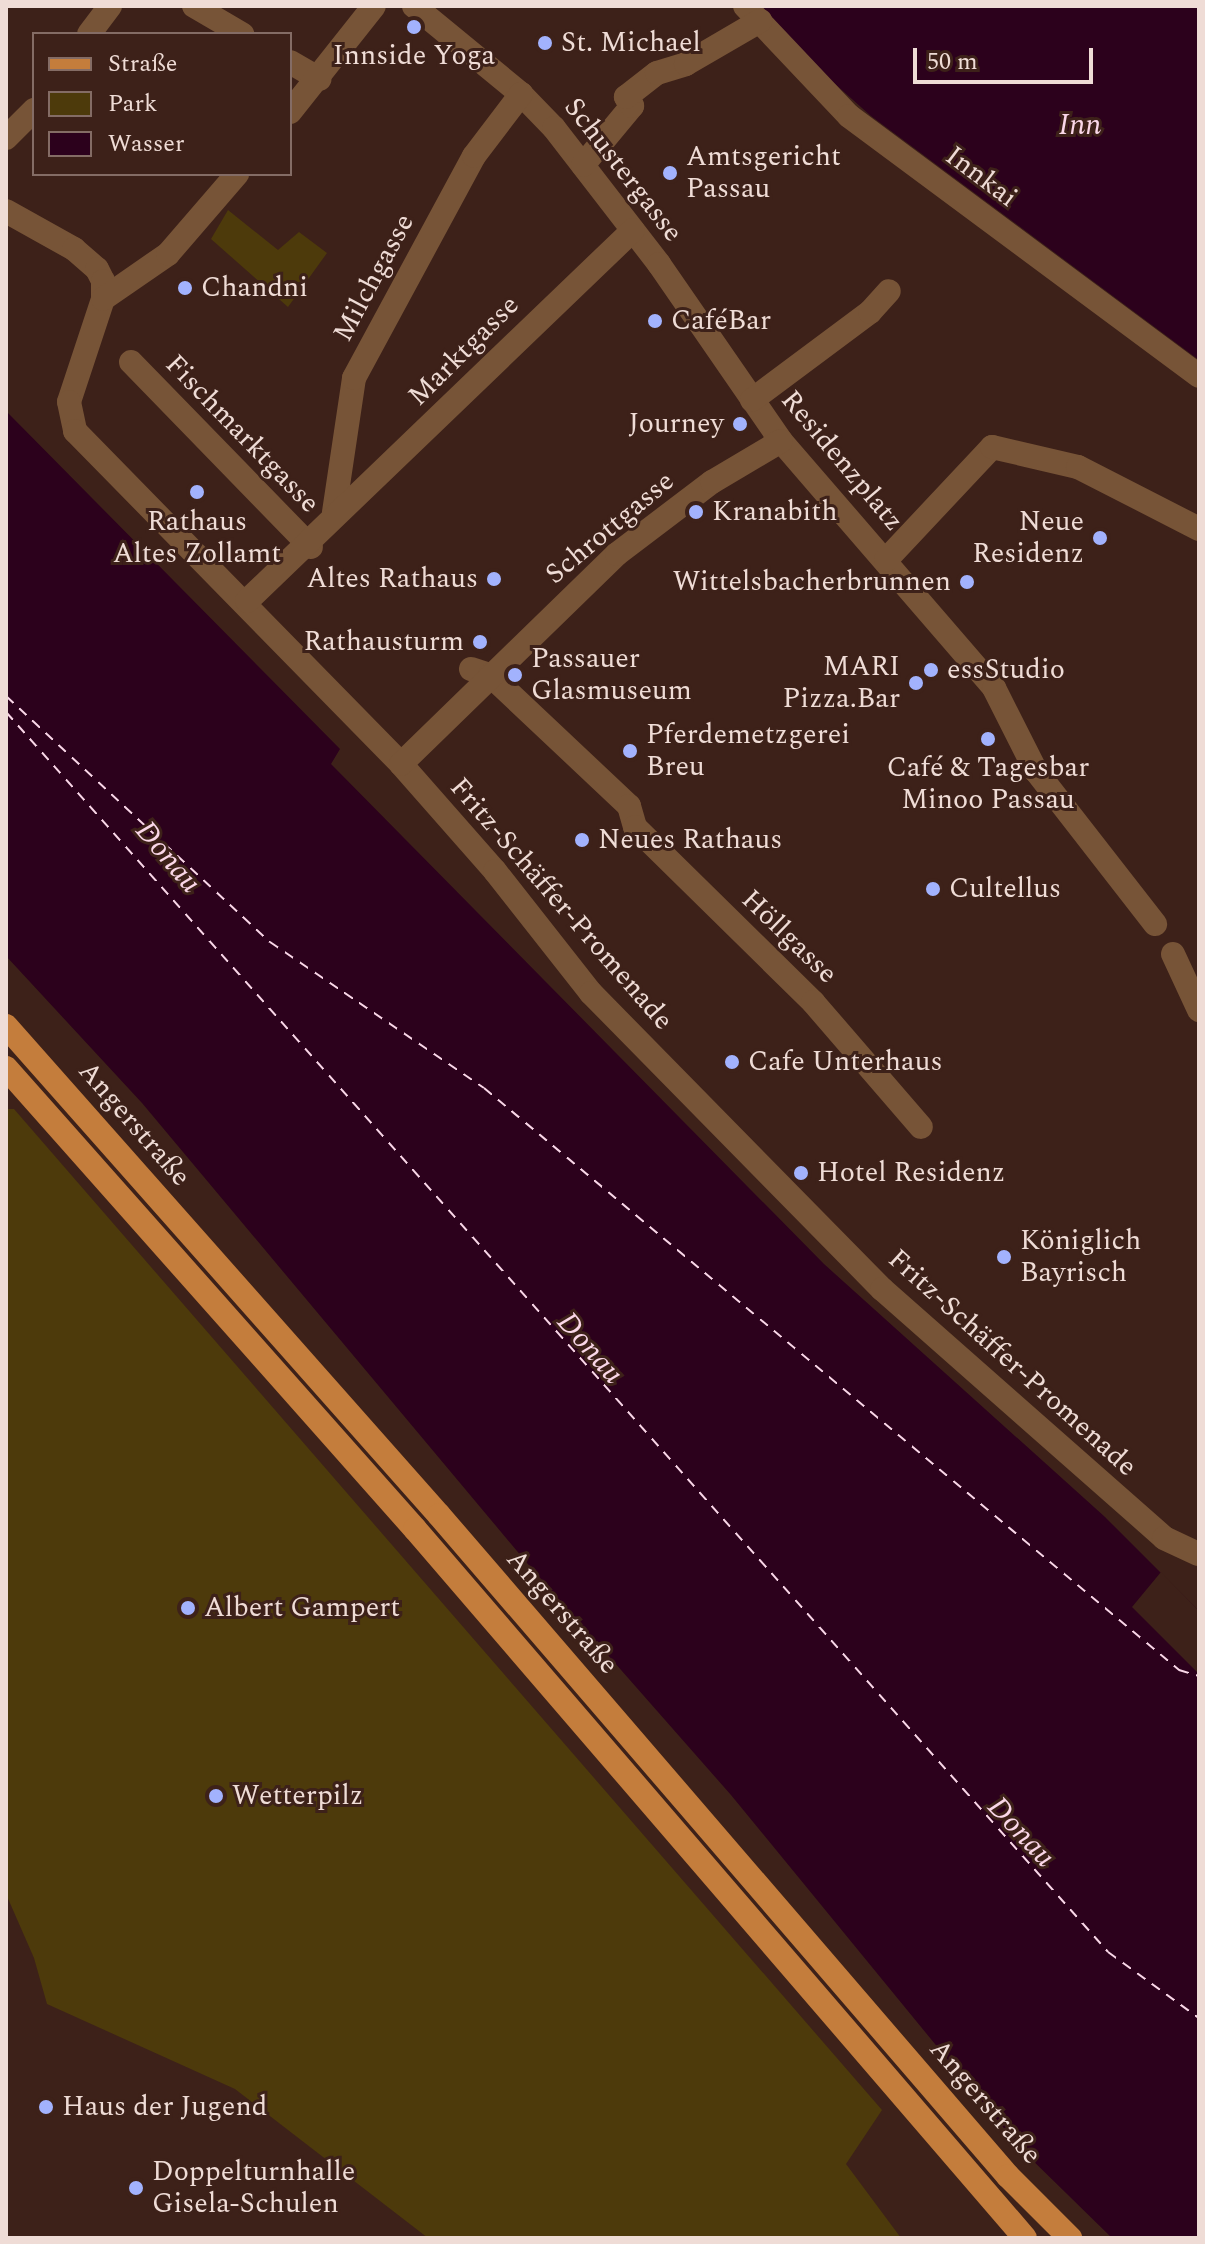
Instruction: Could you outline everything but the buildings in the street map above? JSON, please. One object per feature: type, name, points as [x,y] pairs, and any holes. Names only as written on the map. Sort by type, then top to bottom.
[{"type":"main road","name":"Angerstraße","points":[[6,1026],[429,1503],[1008,2176],[1070,2238]]},
{"type":"main road","name":"Angerstraße","points":[[6,1068],[415,1529],[1025,2238]]},
{"type":"street","points":[[90,32],[110,6]]},
{"type":"street","points":[[194,6],[239,32]]},
{"type":"street","points":[[292,110],[374,6]]},
{"type":"street","name":"Schustergasse","points":[[414,6],[521,94],[583,165],[633,230],[752,400]]},
{"type":"street","points":[[583,165],[632,106],[626,97],[657,73],[686,64],[753,14]]},
{"type":"street","name":"Innkai","points":[[753,14],[849,116],[1199,376]]},
{"type":"street","points":[[292,63],[319,79]]},
{"type":"street","name":"Milchgasse","points":[[334,512],[354,378],[474,156],[521,94]]},
{"type":"street","points":[[6,138],[32,112]]},
{"type":"street","points":[[6,211],[53,234],[97,269],[103,299],[168,254],[235,176]]},
{"type":"street","name":"Marktgasse","points":[[247,601],[308,545],[334,512],[443,417],[633,230]]},
{"type":"street","points":[[752,400],[870,312],[889,291]]},
{"type":"street","name":"Fritz-Schäffer-Promenade","points":[[103,299],[69,402],[75,431],[247,601],[401,764],[591,993],[882,1289],[1164,1538],[1199,1554]]},
{"type":"street","name":"Fischmarktgasse","points":[[131,362],[308,545]]},
{"type":"street","name":"Residenzplatz","points":[[752,400],[781,441],[970,658],[1012,718],[1036,771],[1155,924]]},
{"type":"street","name":"Schrottgasse","points":[[401,764],[481,672],[617,554],[712,482],[781,441]]},
{"type":"street","name":"Residenzplatz","points":[[886,560],[984,452],[1004,449],[1078,467],[1199,529]]},
{"type":"street","name":"Höllgasse","points":[[481,672],[629,806],[635,827],[813,1002],[921,1127]]},
{"type":"street","points":[[1179,963],[1199,1010]]},
{"type":"green space","points":[[228,210],[278,250],[299,232],[327,253],[288,307],[211,239]]},
{"type":"green space","points":[[6,1109],[14,1109],[882,2110],[846,2164],[901,2238],[428,2238],[235,2089],[47,2004],[34,1958],[6,1894]]},
{"type":"water","name":"Inn","points":[[760,6],[1199,6],[1199,360],[871,116],[807,59]]},
{"type":"water","name":"Donau","points":[[6,411],[340,749],[331,764],[824,1264],[1105,1517],[1199,1611],[1199,2238],[1112,2238],[1021,2149],[731,1795],[527,1563],[142,1103],[6,956]]},
{"type":"pier","points":[[1161,1572],[1199,1611],[1199,1674],[1132,1607]]},
{"type":"ferry route","points":[[6,696],[270,942],[484,1088],[1179,1670],[1199,1676]]},
{"type":"ferry route","points":[[6,712],[1108,1952],[1199,2018]]},
{"type":"place","name":"Innside Yoga","points":[[414,27]]},
{"type":"place","name":"St. Michael","points":[[545,43]]},
{"type":"place","name":"Amtsgericht Passau","points":[[670,173]]},
{"type":"place","name":"Chandni","points":[[185,288]]},
{"type":"place","name":"CaféBar","points":[[655,321]]},
{"type":"place","name":"Journey","points":[[740,424]]},
{"type":"place","name":"Rathaus Altes Zollamt","points":[[197,492]]},
{"type":"place","name":"Kranabith","points":[[696,512]]},
{"type":"place","name":"Neue Residenz","points":[[1100,538]]},
{"type":"place","name":"Altes Rathaus","points":[[494,579]]},
{"type":"place","name":"Wittelsbacherbrunnen","points":[[967,582]]},
{"type":"place","name":"Rathausturm","points":[[480,642]]},
{"type":"place","name":"essStudio","points":[[931,670]]},
{"type":"place","name":"Passauer Glasmuseum","points":[[515,675]]},
{"type":"place","name":"MARI Pizza.Bar","points":[[916,683]]},
{"type":"place","name":"Café & Tagesbar Minoo Passau","points":[[988,739]]},
{"type":"place","name":"Pferdemetzgerei Breu","points":[[630,751]]},
{"type":"place","name":"Neues Rathaus","points":[[582,840]]},
{"type":"place","name":"Cultellus","points":[[933,889]]},
{"type":"place","name":"Cafe Unterhaus","points":[[732,1062]]},
{"type":"place","name":"Hotel Residenz","points":[[801,1173]]},
{"type":"place","name":"Königlich Bayrisch","points":[[1004,1257]]},
{"type":"place","name":"Albert Gampert","points":[[188,1608]]},
{"type":"place","name":"Wetterpilz","points":[[216,1796]]},
{"type":"place","name":"Haus der Jugend","points":[[46,2107]]},
{"type":"place","name":"Doppelturnhalle Gisela-Schulen","points":[[136,2188]]}]
